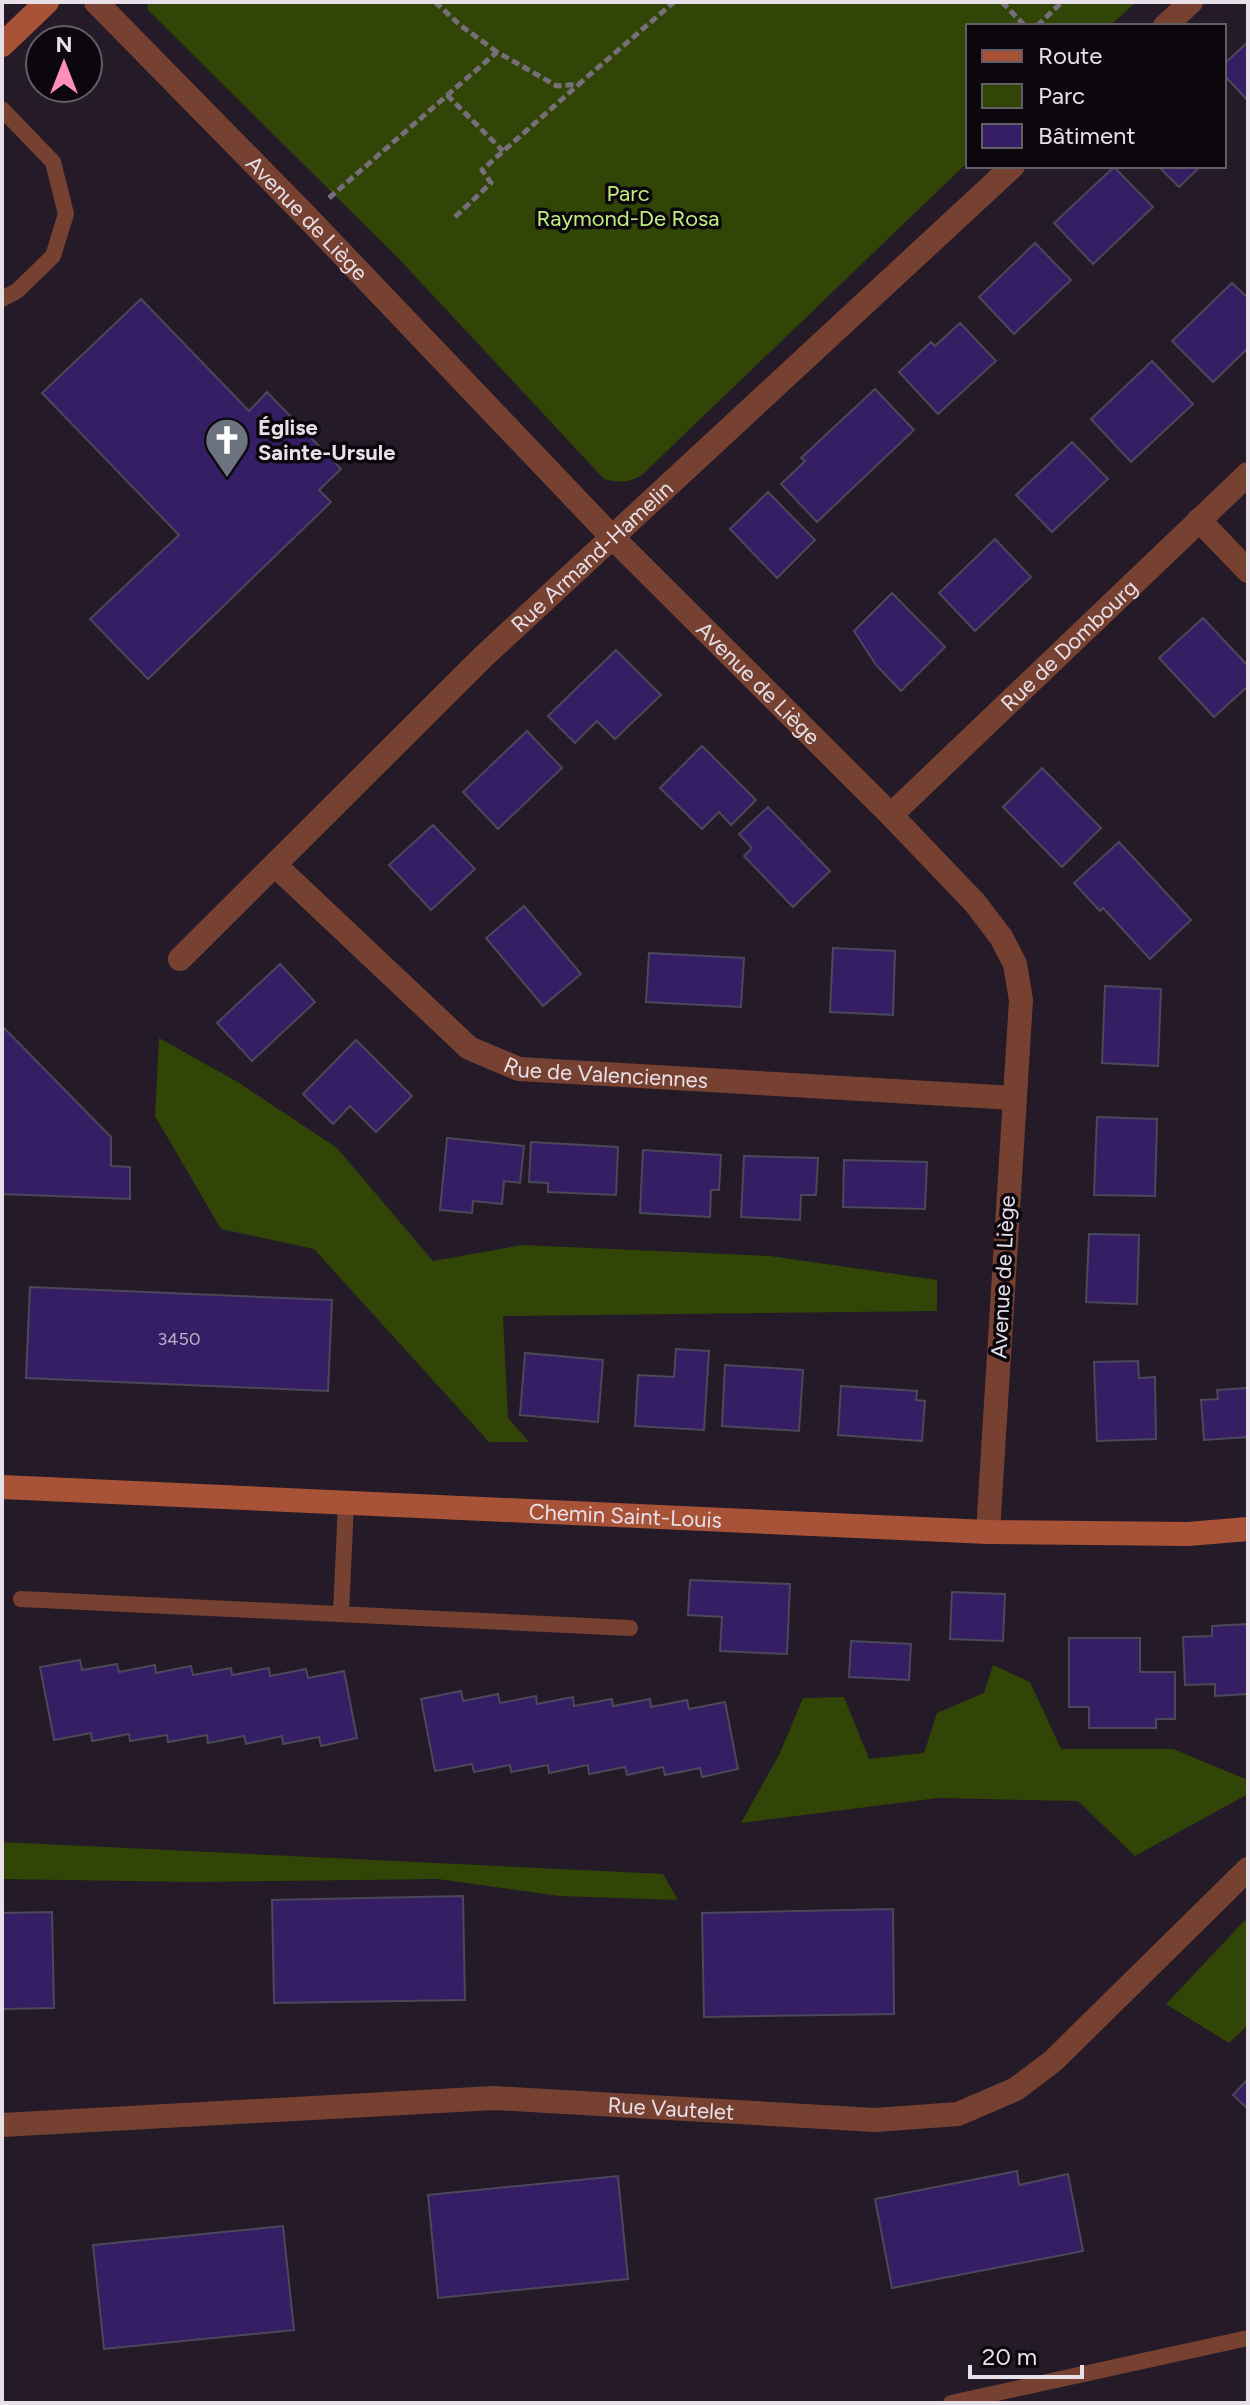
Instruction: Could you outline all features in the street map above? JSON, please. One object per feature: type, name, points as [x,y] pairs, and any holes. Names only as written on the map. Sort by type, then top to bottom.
[{"type":"street","points":[[2,45],[47,2]]},
{"type":"street","name":"Avenue de Liège","points":[[96,2],[308,218],[611,536],[891,815],[975,903],[1001,937],[1015,964],[1021,1000],[988,1532]]},
{"type":"street","points":[[1167,24],[1191,2]]},
{"type":"street","name":"Rue Armand-Hamelin","points":[[180,959],[484,656],[1011,168]]},
{"type":"street","name":"Rue de Dombourg","points":[[891,815],[1248,474]]},
{"type":"street","points":[[1199,520],[1248,571]]},
{"type":"street","name":"Rue de Valenciennes","points":[[275,865],[469,1048],[519,1069],[1014,1098]]},
{"type":"street","name":"Chemin Saint-Louis","points":[[2,1487],[988,1532],[1188,1534],[1248,1529]]},
{"type":"street","name":"Rue Vautelet","points":[[2,2125],[494,2098],[875,2120],[958,2114],[1016,2089],[1053,2061],[1248,1869]]},
{"type":"lane","points":[[2,109],[53,162],[66,214],[53,256],[17,291],[2,299]]},
{"type":"lane","points":[[341,1613],[346,1503]]},
{"type":"lane","points":[[21,1599],[630,1628]]},
{"type":"lane","points":[[951,2403],[1248,2338]]},
{"type":"path","points":[[435,2],[497,52],[557,86],[579,84]]},
{"type":"path","points":[[455,217],[491,183],[482,170],[674,2]]},
{"type":"path","points":[[1002,2],[1023,24]]},
{"type":"path","points":[[1039,24],[1062,2]]},
{"type":"path","points":[[308,218],[497,52]]},
{"type":"path","points":[[447,95],[503,151]]},
{"type":"green space","name":"Parc Raymond-De Rosa","points":[[147,2],[1136,2],[1112,24],[966,24],[966,164],[642,475],[619,482],[604,479],[399,259],[148,10]]},
{"type":"green space","points":[[159,1038],[236,1081],[337,1148],[433,1261],[522,1245],[770,1256],[937,1280],[937,1311],[503,1316],[508,1418],[529,1442],[489,1442],[314,1249],[221,1229],[155,1116]]},
{"type":"green space","points":[[993,1665],[1030,1682],[1061,1749],[1173,1749],[1248,1780],[1248,1794],[1135,1856],[1078,1801],[938,1798],[741,1823],[780,1753],[803,1698],[844,1697],[869,1759],[924,1753],[937,1713],[984,1693]]},
{"type":"green space","points":[[2,1842],[663,1874],[678,1900],[559,1896],[438,1879],[194,1882],[2,1879]]},
{"type":"green space","points":[[1248,1917],[1248,2025],[1229,2043],[1166,2004]]},
{"type":"building","points":[[1248,42],[1248,101],[1226,77],[1226,62]]},
{"type":"building","points":[[1113,168],[1153,207],[1093,264],[1054,223]]},
{"type":"building","points":[[1160,168],[1199,168],[1179,187]]},
{"type":"building","points":[[1035,243],[1071,280],[1014,334],[979,297]]},
{"type":"building","points":[[1232,283],[1248,298],[1248,348],[1213,382],[1172,341]]},
{"type":"building","name":"Église Sainte-Ursule","points":[[141,299],[249,411],[267,392],[341,469],[319,490],[331,502],[148,679],[90,619],[179,535],[42,393]]},
{"type":"building","points":[[960,323],[996,361],[938,414],[899,372],[931,342],[935,346]]},
{"type":"building","points":[[1152,361],[1193,404],[1131,462],[1091,419]]},
{"type":"building","points":[[875,389],[914,430],[817,522],[781,484],[805,461],[801,458]]},
{"type":"building","points":[[1072,442],[1108,479],[1052,532],[1016,495]]},
{"type":"building","points":[[768,492],[815,540],[777,578],[730,529]]},
{"type":"building","points":[[995,539],[1031,577],[975,631],[939,593]]},
{"type":"building","points":[[892,593],[945,647],[901,691],[876,665],[854,631]]},
{"type":"building","points":[[1203,618],[1248,666],[1248,686],[1214,717],[1159,658]]},
{"type":"building","points":[[616,650],[661,695],[615,739],[597,721],[575,743],[548,716]]},
{"type":"building","points":[[527,731],[562,768],[498,829],[463,792]]},
{"type":"building","points":[[702,746],[756,800],[731,825],[719,812],[702,829],[660,788]]},
{"type":"building","points":[[1042,768],[1101,828],[1062,867],[1003,807]]},
{"type":"building","points":[[768,807],[830,871],[793,907],[744,856],[752,848],[739,834]]},
{"type":"building","points":[[433,825],[475,869],[431,910],[389,865]]},
{"type":"building","points":[[1119,842],[1191,920],[1150,959],[1103,908],[1100,911],[1074,883]]},
{"type":"building","points":[[524,906],[581,974],[543,1006],[486,938]]},
{"type":"building","points":[[833,948],[895,951],[893,1015],[830,1012]]},
{"type":"building","points":[[649,953],[744,958],[741,1007],[646,1002]]},
{"type":"building","points":[[280,964],[315,1002],[252,1061],[217,1023]]},
{"type":"building","points":[[1105,986],[1161,989],[1158,1066],[1102,1063]]},
{"type":"building","points":[[2,1026],[111,1137],[111,1166],[130,1167],[130,1199],[2,1194]]},
{"type":"building","points":[[356,1040],[412,1096],[376,1132],[350,1106],[333,1124],[303,1094]]},
{"type":"building","points":[[1097,1117],[1157,1119],[1155,1196],[1094,1195]]},
{"type":"building","points":[[447,1138],[524,1146],[520,1183],[504,1181],[502,1204],[473,1201],[472,1213],[440,1210]]},
{"type":"building","points":[[531,1142],[618,1147],[616,1195],[548,1192],[548,1183],[529,1182]]},
{"type":"building","points":[[643,1150],[721,1155],[719,1190],[711,1190],[710,1217],[640,1213]]},
{"type":"building","points":[[744,1156],[818,1158],[816,1195],[801,1195],[800,1220],[741,1217]]},
{"type":"building","points":[[844,1160],[927,1162],[925,1209],[843,1207]]},
{"type":"building","points":[[1089,1234],[1139,1235],[1137,1304],[1086,1302]]},
{"type":"building","points":[[30,1287],[332,1300],[328,1391],[26,1378]]},
{"type":"building","points":[[676,1349],[709,1351],[704,1430],[635,1426],[638,1375],[674,1377]]},
{"type":"building","points":[[525,1353],[603,1360],[598,1422],[520,1415]]},
{"type":"building","points":[[1138,1361],[1139,1378],[1155,1377],[1156,1439],[1097,1441],[1094,1362]]},
{"type":"building","points":[[725,1365],[803,1370],[799,1431],[722,1426]]},
{"type":"building","points":[[841,1386],[917,1391],[916,1400],[925,1401],[922,1441],[838,1435]]},
{"type":"building","points":[[1248,1388],[1248,1437],[1204,1440],[1201,1400],[1218,1399],[1217,1390]]},
{"type":"building","points":[[690,1580],[790,1584],[787,1654],[720,1651],[722,1617],[688,1615]]},
{"type":"building","points":[[952,1592],[1005,1594],[1003,1641],[950,1639]]},
{"type":"building","points":[[1248,1624],[1248,1694],[1215,1696],[1215,1684],[1185,1685],[1183,1637],[1212,1636],[1212,1626]]},
{"type":"building","points":[[1069,1638],[1140,1638],[1140,1672],[1175,1672],[1175,1719],[1156,1719],[1156,1728],[1089,1728],[1089,1707],[1069,1707]]},
{"type":"building","points":[[851,1641],[911,1644],[909,1680],[849,1677]]},
{"type":"building","points":[[80,1660],[82,1670],[117,1664],[119,1672],[155,1665],[156,1673],[191,1666],[193,1675],[231,1668],[232,1675],[269,1668],[270,1676],[306,1669],[308,1678],[344,1671],[357,1738],[321,1746],[319,1737],[283,1744],[282,1736],[246,1744],[244,1736],[208,1743],[207,1735],[168,1742],[167,1735],[130,1741],[129,1734],[92,1741],[91,1733],[54,1740],[40,1667]]},
{"type":"building","points":[[461,1691],[463,1701],[498,1694],[500,1703],[536,1696],[537,1704],[573,1697],[574,1706],[612,1699],[613,1706],[650,1699],[651,1707],[687,1700],[689,1709],[725,1702],[738,1769],[702,1777],[700,1768],[665,1775],[663,1767],[627,1775],[625,1767],[589,1774],[588,1765],[549,1773],[548,1765],[511,1772],[510,1765],[474,1772],[472,1764],[435,1771],[421,1699]]},
{"type":"building","points":[[463,1896],[465,2000],[274,2003],[272,1900]]},
{"type":"building","points":[[893,1909],[894,2014],[704,2017],[702,1913]]},
{"type":"building","points":[[52,1912],[54,2008],[2,2009],[2,1913]]},
{"type":"building","points":[[1248,2079],[1248,2109],[1233,2095]]},
{"type":"building","points":[[1017,2171],[1019,2185],[1068,2174],[1083,2251],[892,2288],[875,2199]]},
{"type":"building","points":[[618,2176],[628,2279],[438,2298],[428,2195]]},
{"type":"building","points":[[283,2226],[294,2330],[104,2349],[93,2245]]},
{"type":"place","name":"Église Sainte-Ursule","points":[[227,479]]}]
